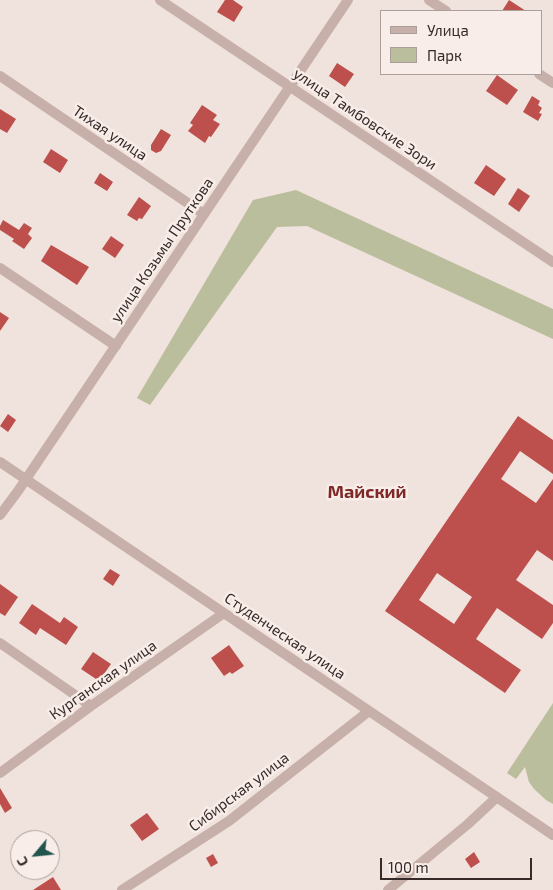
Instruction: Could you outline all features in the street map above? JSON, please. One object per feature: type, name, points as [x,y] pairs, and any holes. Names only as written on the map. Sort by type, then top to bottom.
[{"type":"street","name":"улица Тамбовские Зори","points":[[160,0],[553,262]]},
{"type":"street","name":"улица Козьмы Пруткова","points":[[0,515],[348,0]]},
{"type":"street","points":[[429,0],[444,10]]},
{"type":"street","points":[[541,75],[553,83]]},
{"type":"street","name":"Тихая улица","points":[[0,76],[204,214]]},
{"type":"street","points":[[0,268],[116,346]]},
{"type":"street","name":"Студенческая улица","points":[[0,462],[553,835]]},
{"type":"street","name":"Курганская улица","points":[[0,773],[91,706],[224,613]]},
{"type":"street","points":[[0,643],[91,706]]},
{"type":"street","name":"Сибирская улица","points":[[122,890],[229,821],[369,711]]},
{"type":"street","points":[[388,890],[468,824],[497,797]]},
{"type":"green space","points":[[296,190],[553,309],[553,339],[307,226],[277,227],[150,405],[137,398],[253,200]]},
{"type":"green space","points":[[553,703],[553,804],[534,789],[529,782],[525,767],[516,779],[507,773]]},
{"type":"building","points":[[225,0],[233,0],[243,7],[234,22],[217,12]]},
{"type":"building","points":[[509,0],[524,10],[503,10]]},
{"type":"building","points":[[337,63],[354,74],[345,87],[329,76]]},
{"type":"building","points":[[497,75],[518,90],[507,105],[486,91]]},
{"type":"building","points":[[532,96],[540,101],[538,105],[542,108],[539,113],[542,114],[538,121],[523,112]]},
{"type":"building","points":[[202,105],[217,115],[213,120],[220,124],[205,143],[188,131],[193,125],[190,123]]},
{"type":"building","points":[[0,109],[16,119],[7,133],[0,129]]},
{"type":"building","points":[[161,129],[171,135],[161,151],[156,153],[151,150],[151,145]]},
{"type":"building","points":[[51,149],[68,160],[60,173],[43,162]]},
{"type":"building","points":[[486,165],[506,179],[494,196],[474,183]]},
{"type":"building","points":[[100,173],[113,182],[107,191],[94,183]]},
{"type":"building","points":[[518,188],[530,196],[519,212],[508,204]]},
{"type":"building","points":[[139,197],[151,206],[142,219],[139,218],[137,221],[127,215]]},
{"type":"building","points":[[3,220],[19,230],[24,223],[32,228],[28,234],[32,238],[24,249],[12,241],[14,239],[0,230]]},
{"type":"building","points":[[111,236],[124,245],[115,258],[102,249]]},
{"type":"building","points":[[51,245],[89,267],[77,285],[41,261]]},
{"type":"building","points":[[0,312],[9,318],[0,331]]},
{"type":"building","points":[[8,414],[16,420],[8,432],[0,426]]},
{"type":"building","points":[[518,416],[553,440],[553,474],[520,451],[501,479],[536,503],[553,479],[553,561],[537,550],[516,580],[553,605],[553,623],[542,639],[497,608],[476,639],[521,670],[505,693],[385,611]],"holes":[[[437,573],[472,597],[454,624],[419,600]]]},
{"type":"building","points":[[110,569],[120,575],[113,586],[103,579]]},
{"type":"building","points":[[0,584],[18,597],[5,616],[0,613]]},
{"type":"building","points":[[32,604],[60,623],[64,617],[78,627],[66,645],[40,628],[36,635],[19,623]]},
{"type":"building","points":[[229,645],[244,666],[232,674],[230,672],[224,676],[211,658]]},
{"type":"building","points":[[93,652],[111,664],[99,681],[81,669]]},
{"type":"building","points":[[0,788],[12,808],[5,813],[0,804]]},
{"type":"building","points":[[147,813],[159,829],[142,841],[130,825]]},
{"type":"building","points":[[474,852],[480,862],[471,868],[465,859]]},
{"type":"building","points":[[213,854],[218,863],[211,867],[206,858]]},
{"type":"building","points":[[48,880],[55,880],[61,890],[33,890]]},
{"type":"district","name":"Майский","points":[[367,492]]}]
